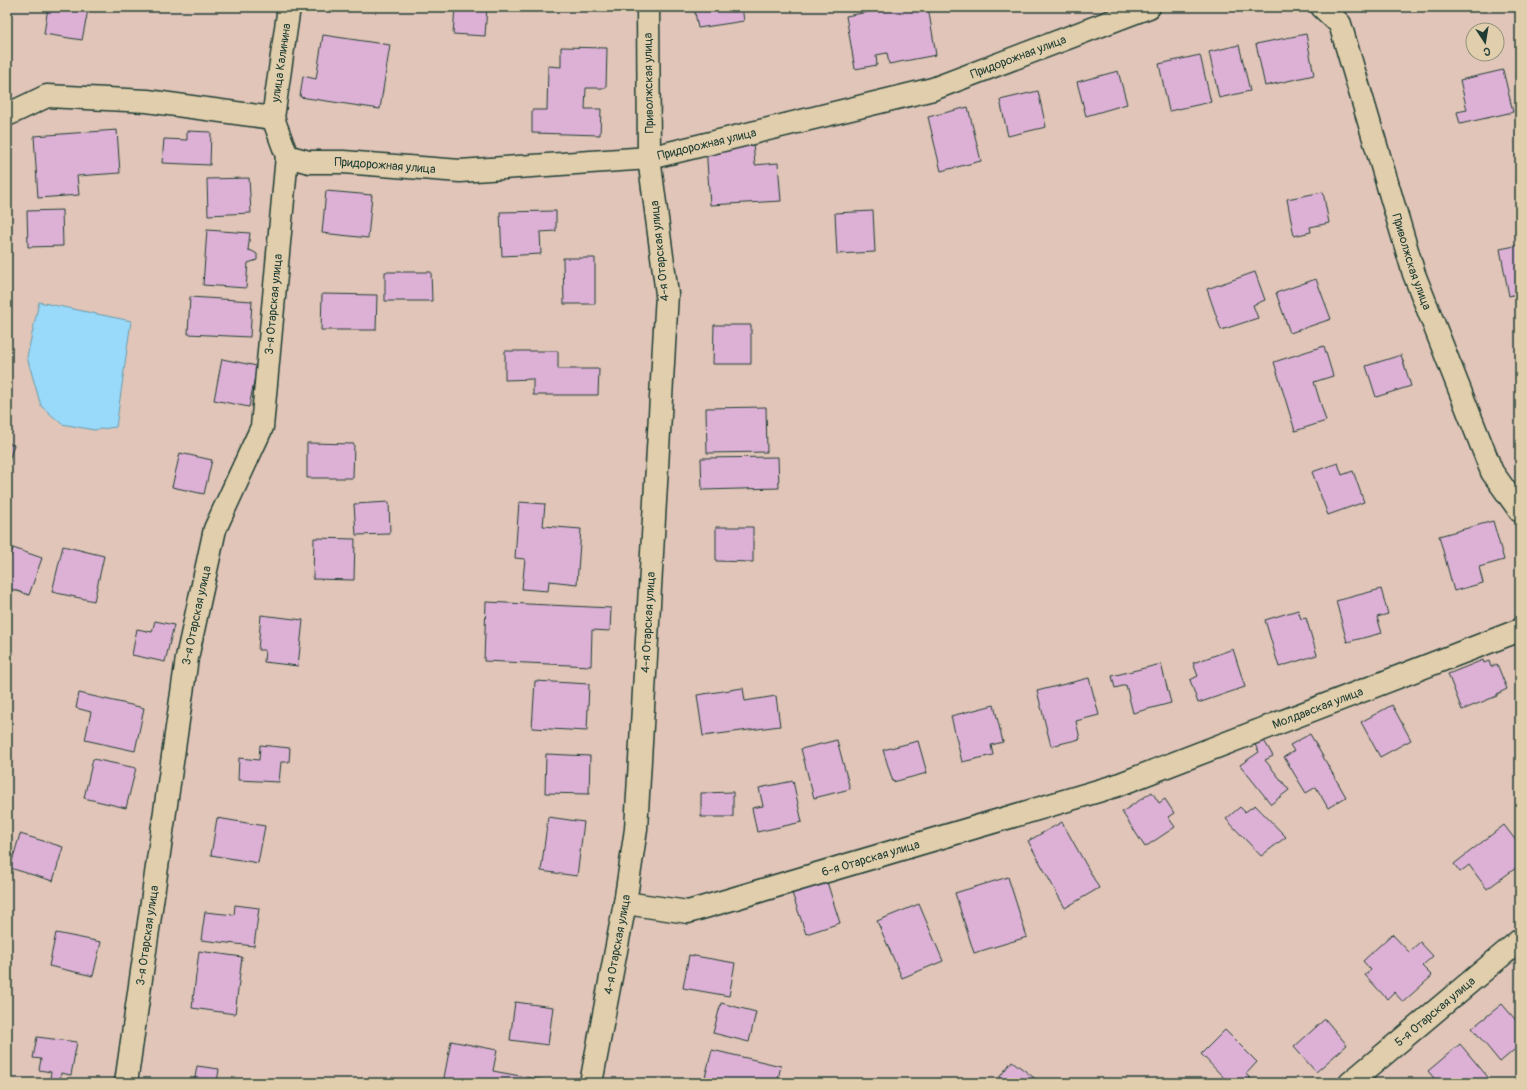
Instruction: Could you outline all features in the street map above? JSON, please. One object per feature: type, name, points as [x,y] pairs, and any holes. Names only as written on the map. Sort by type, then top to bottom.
[{"type":"street","name":"улица Калинина","points":[[273,118],[289,7]]},
{"type":"street","name":"Приволжская улица","points":[[648,7],[649,158]]},
{"type":"street","name":"Придорожная улица","points":[[287,156],[309,162],[343,162],[460,171],[649,158],[933,89],[1148,7]]},
{"type":"street","name":"Приволжская улица","points":[[1322,7],[1340,24],[1414,274],[1489,465],[1492,472],[1520,511]]},
{"type":"street","points":[[7,115],[47,96],[147,101],[273,118],[287,156]]},
{"type":"street","name":"3-я Отарская улица","points":[[126,1083],[187,658],[215,529],[262,426],[287,156]]},
{"type":"street","name":"4-я Отарская улица","points":[[591,1083],[625,902],[636,830],[667,294],[649,158]]},
{"type":"street","name":"Молдавская улица","points":[[1116,786],[1520,630]]},
{"type":"street","name":"6-я Отарская улица","points":[[625,902],[688,912],[1116,786]]},
{"type":"street","name":"5-я Отарская улица","points":[[1350,1083],[1520,940]]},
{"type":"water","points":[[39,302],[131,321],[116,427],[94,430],[62,424],[41,406],[27,357]]},
{"type":"building","points":[[48,7],[70,7],[88,10],[82,40],[44,34]]},
{"type":"building","points":[[455,7],[487,7],[485,36],[453,34]]},
{"type":"building","points":[[694,7],[742,7],[744,21],[698,28]]},
{"type":"building","points":[[895,7],[928,7],[936,55],[889,64],[887,53],[876,55],[877,65],[855,69],[846,16]]},
{"type":"building","points":[[1306,34],[1314,75],[1265,86],[1256,44]]},
{"type":"building","points":[[323,35],[390,45],[380,109],[300,97],[303,76],[316,79]]},
{"type":"building","points":[[1239,45],[1250,91],[1219,98],[1209,52]]},
{"type":"building","points":[[561,47],[607,48],[606,88],[586,88],[585,109],[601,109],[600,135],[532,133],[532,110],[547,110],[548,66],[561,67]]},
{"type":"building","points":[[1200,55],[1211,102],[1169,111],[1159,64]]},
{"type":"building","points":[[1503,70],[1513,112],[1460,124],[1457,112],[1467,110],[1460,80]]},
{"type":"building","points":[[1118,71],[1127,104],[1086,116],[1077,82]]},
{"type":"building","points":[[1038,91],[1046,127],[1008,136],[1000,100]]},
{"type":"building","points":[[968,107],[981,161],[941,171],[928,117]]},
{"type":"building","points":[[117,130],[120,173],[77,176],[79,195],[38,198],[34,136]]},
{"type":"building","points":[[187,131],[211,132],[210,165],[162,163],[164,139],[187,140]]},
{"type":"building","points":[[753,143],[755,165],[778,163],[781,201],[710,205],[706,146]]},
{"type":"building","points":[[249,178],[251,213],[208,215],[207,179]]},
{"type":"building","points":[[326,191],[372,195],[368,238],[322,233]]},
{"type":"building","points":[[1323,192],[1329,223],[1310,227],[1311,232],[1294,236],[1287,199]]},
{"type":"building","points":[[62,210],[63,246],[28,247],[27,211]]},
{"type":"building","points":[[556,211],[556,231],[540,232],[541,254],[502,256],[500,212]]},
{"type":"building","points":[[873,211],[875,252],[837,254],[835,213]]},
{"type":"building","points":[[207,230],[250,233],[248,250],[257,254],[257,260],[248,263],[246,288],[203,285]]},
{"type":"building","points":[[1520,245],[1520,293],[1509,296],[1500,249]]},
{"type":"building","points":[[563,258],[595,258],[595,304],[564,304]]},
{"type":"building","points":[[385,272],[431,272],[432,301],[385,301]]},
{"type":"building","points":[[1255,272],[1265,300],[1253,305],[1258,318],[1221,330],[1207,289]]},
{"type":"building","points":[[1316,279],[1331,319],[1290,333],[1276,293]]},
{"type":"building","points":[[322,294],[377,295],[376,330],[321,330]]},
{"type":"building","points":[[190,297],[252,301],[250,337],[188,334]]},
{"type":"building","points":[[714,325],[751,325],[751,364],[713,364]]},
{"type":"building","points":[[1324,346],[1333,376],[1314,382],[1326,421],[1295,431],[1274,362]]},
{"type":"building","points":[[505,351],[558,351],[558,369],[599,369],[598,395],[533,395],[533,379],[505,380]]},
{"type":"building","points":[[1401,355],[1411,386],[1376,397],[1366,366]]},
{"type":"building","points":[[222,359],[257,366],[249,407],[214,400]]},
{"type":"building","points":[[766,407],[767,452],[707,453],[706,408]]},
{"type":"building","points":[[7,443],[14,445],[7,466]]},
{"type":"building","points":[[307,443],[354,444],[353,478],[307,478]]},
{"type":"building","points":[[180,453],[212,460],[204,494],[172,487]]},
{"type":"building","points":[[778,457],[779,488],[702,490],[701,458]]},
{"type":"building","points":[[1338,463],[1342,475],[1353,471],[1364,502],[1328,515],[1312,472]]},
{"type":"building","points":[[389,502],[390,534],[356,535],[354,504]]},
{"type":"building","points":[[519,502],[545,504],[543,526],[581,529],[577,584],[549,581],[548,591],[522,589],[525,559],[515,558]]},
{"type":"building","points":[[1493,521],[1504,560],[1479,567],[1483,583],[1454,591],[1439,536]]},
{"type":"building","points":[[716,527],[753,527],[753,562],[716,561]]},
{"type":"building","points":[[314,538],[355,539],[354,580],[313,579]]},
{"type":"building","points":[[63,546],[104,556],[94,601],[52,592]]},
{"type":"building","points":[[13,548],[42,558],[29,595],[11,589],[10,593],[7,592],[7,566]]},
{"type":"building","points":[[1381,589],[1388,614],[1377,617],[1382,633],[1347,642],[1336,601]]},
{"type":"building","points":[[486,602],[611,608],[610,631],[592,630],[591,666],[484,661]]},
{"type":"building","points":[[1298,610],[1301,619],[1306,618],[1317,655],[1279,667],[1265,620]]},
{"type":"building","points":[[261,615],[303,620],[298,666],[264,662],[265,650],[258,650]]},
{"type":"building","points":[[155,621],[174,625],[165,662],[132,655],[137,629],[152,632]]},
{"type":"building","points":[[1233,649],[1245,687],[1198,703],[1190,680],[1198,676],[1193,663]]},
{"type":"building","points":[[1483,660],[1484,663],[1489,661],[1491,667],[1497,664],[1507,689],[1497,694],[1497,696],[1462,710],[1448,674]]},
{"type":"building","points":[[1161,664],[1171,703],[1133,713],[1126,685],[1115,688],[1112,676]]},
{"type":"building","points":[[1089,678],[1099,715],[1076,721],[1080,739],[1051,746],[1037,691]]},
{"type":"building","points":[[535,681],[589,684],[587,731],[532,728]]},
{"type":"building","points":[[743,688],[745,701],[776,696],[780,726],[703,736],[697,695]]},
{"type":"building","points":[[79,693],[144,708],[135,751],[85,740],[91,712],[76,708]]},
{"type":"building","points":[[994,705],[1003,742],[991,745],[993,755],[962,762],[951,716]]},
{"type":"building","points":[[1392,705],[1411,740],[1380,757],[1361,722]]},
{"type":"building","points":[[1310,734],[1346,797],[1328,808],[1316,787],[1306,793],[1284,757],[1294,751],[1290,745]]},
{"type":"building","points":[[1262,737],[1273,756],[1265,760],[1289,790],[1271,804],[1240,765],[1259,752],[1254,743]]},
{"type":"building","points":[[837,740],[850,789],[814,798],[801,749]]},
{"type":"building","points":[[918,741],[927,773],[893,782],[883,750]]},
{"type":"building","points":[[260,745],[290,748],[289,762],[281,762],[279,782],[238,780],[239,758],[259,760]]},
{"type":"building","points":[[546,754],[590,756],[589,794],[545,793]]},
{"type":"building","points":[[93,759],[136,768],[126,808],[84,798]]},
{"type":"building","points":[[793,781],[802,822],[757,832],[752,808],[763,806],[759,788]]},
{"type":"building","points":[[733,792],[733,817],[701,817],[701,793]]},
{"type":"building","points":[[1152,792],[1159,803],[1165,799],[1174,813],[1168,817],[1175,827],[1145,847],[1122,812]]},
{"type":"building","points":[[1255,805],[1286,837],[1261,856],[1226,819],[1240,807],[1245,812]]},
{"type":"building","points":[[548,817],[584,822],[577,876],[541,871]]},
{"type":"building","points":[[217,818],[265,826],[258,863],[211,855]]},
{"type":"building","points":[[1062,822],[1099,888],[1065,908],[1028,841]]},
{"type":"building","points":[[1504,825],[1520,846],[1520,865],[1487,889],[1469,865],[1460,872],[1454,864]]},
{"type":"building","points":[[20,834],[63,847],[53,881],[10,868]]},
{"type":"building","points":[[1008,877],[1027,937],[974,953],[955,893]]},
{"type":"building","points":[[827,882],[840,923],[806,934],[792,893]]},
{"type":"building","points":[[919,904],[943,961],[902,978],[877,921]]},
{"type":"building","points":[[235,905],[259,908],[254,946],[201,940],[205,912],[234,915]]},
{"type":"building","points":[[56,933],[101,942],[93,976],[49,966]]},
{"type":"building","points":[[1392,934],[1409,952],[1420,942],[1433,956],[1422,966],[1432,976],[1403,1002],[1394,992],[1387,999],[1365,975],[1371,970],[1363,961]]},
{"type":"building","points":[[199,951],[242,957],[235,1014],[192,1008]]},
{"type":"building","points":[[689,955],[735,963],[729,996],[683,988]]},
{"type":"building","points":[[515,1002],[553,1007],[548,1045],[510,1040]]},
{"type":"building","points":[[721,1003],[756,1012],[749,1042],[713,1033]]},
{"type":"building","points":[[1502,1004],[1520,1025],[1520,1045],[1500,1062],[1472,1028]]},
{"type":"building","points":[[1325,1019],[1347,1045],[1316,1072],[1294,1047]]},
{"type":"building","points":[[1225,1030],[1257,1062],[1246,1074],[1255,1083],[1229,1083],[1201,1054]]},
{"type":"building","points":[[37,1037],[77,1042],[71,1075],[61,1073],[60,1081],[50,1079],[51,1072],[39,1070],[41,1059],[33,1058]]},
{"type":"building","points":[[451,1041],[497,1050],[493,1071],[558,1083],[443,1083]]},
{"type":"building","points":[[1460,1044],[1492,1082],[1491,1083],[1438,1083],[1428,1071]]},
{"type":"building","points":[[712,1050],[781,1066],[777,1083],[714,1083],[704,1081]]},
{"type":"building","points":[[1012,1061],[1041,1083],[995,1083]]},
{"type":"building","points":[[197,1066],[219,1069],[217,1083],[194,1083]]}]
